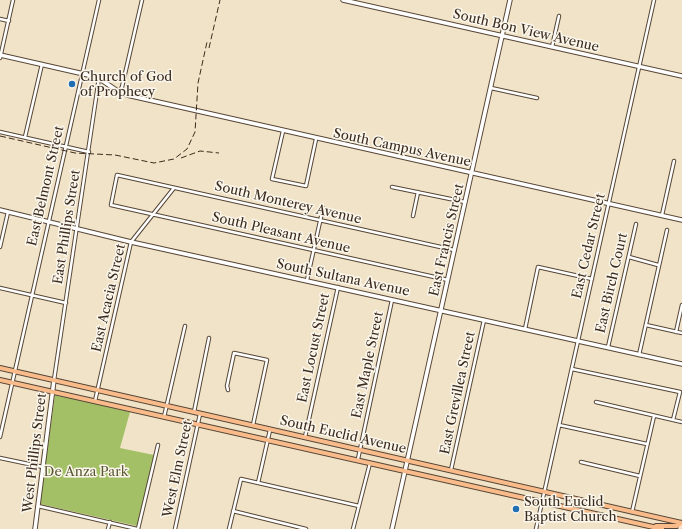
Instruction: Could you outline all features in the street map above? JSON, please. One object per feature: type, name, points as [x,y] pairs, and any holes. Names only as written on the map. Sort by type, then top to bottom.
[{"type":"main road","name":"South Euclid Avenue","points":[[0,368],[451,470],[611,517],[662,529]]},
{"type":"main road","name":"South Euclid Avenue","points":[[0,380],[358,459],[472,486],[613,508],[681,524]]},
{"type":"main road","points":[[472,486],[475,476]]},
{"type":"main road","points":[[611,517],[613,508]]},
{"type":"main road","points":[[642,525],[676,526],[681,524]]},
{"type":"street","points":[[13,0],[0,56],[42,64],[99,78],[119,92],[122,87],[142,0]]},
{"type":"street","name":"East Belmont Street","points":[[0,437],[99,0]]},
{"type":"street","name":"South Bon View Avenue","points":[[343,0],[682,76]]},
{"type":"street","name":"East Francis Street","points":[[392,529],[510,0]]},
{"type":"street","name":"East Cedar Street","points":[[536,529],[654,0]]},
{"type":"street","points":[[552,47],[559,16]]},
{"type":"street","points":[[0,19],[8,21]]},
{"type":"street","points":[[25,137],[42,64]]},
{"type":"street","name":"East Phillips Street","points":[[54,380],[99,78]]},
{"type":"street","points":[[491,88],[537,98]]},
{"type":"street","name":"South Campus Avenue","points":[[119,92],[316,139],[682,220]]},
{"type":"street","points":[[283,131],[272,179],[306,186],[316,139]]},
{"type":"street","points":[[0,132],[89,152]]},
{"type":"street","points":[[662,215],[674,161]]},
{"type":"street","name":"South Monterey Avenue","points":[[110,205],[118,175],[455,250]]},
{"type":"street","points":[[392,186],[465,202]]},
{"type":"street","name":"East Acacia Street","points":[[95,402],[131,242],[174,188]]},
{"type":"street","points":[[413,216],[418,192]]},
{"type":"street","name":"South Pleasant Avenue","points":[[110,205],[448,280]]},
{"type":"street","name":"East Locust Street","points":[[307,280],[323,208]]},
{"type":"street","name":"South Sultana Avenue","points":[[0,210],[131,242],[682,364]]},
{"type":"street","points":[[0,247],[8,212]]},
{"type":"street","name":"East Birch Court","points":[[608,347],[636,224]]},
{"type":"street","points":[[639,354],[667,230]]},
{"type":"street","points":[[629,258],[658,265]]},
{"type":"street","points":[[525,329],[538,267],[592,279]]},
{"type":"street","name":"East Locust Street","points":[[305,437],[338,287]]},
{"type":"street","points":[[0,288],[66,303]]},
{"type":"street","name":"East Maple Street","points":[[358,459],[392,299]]},
{"type":"street","points":[[676,332],[682,305]]},
{"type":"street","name":"East Grevillea Street","points":[[451,470],[484,320]]},
{"type":"street","points":[[646,325],[682,333]]},
{"type":"street","points":[[164,417],[185,326]]},
{"type":"street","points":[[194,412],[209,338]]},
{"type":"street","points":[[228,390],[227,386],[234,353],[267,360],[253,425]]},
{"type":"street","points":[[572,369],[680,392],[673,420]]},
{"type":"street","name":"West Phillips Street","points":[[35,529],[54,380]]},
{"type":"street","points":[[596,402],[682,422]]},
{"type":"street","name":"West Elm Street","points":[[175,529],[200,413]]},
{"type":"street","points":[[632,512],[654,416]]},
{"type":"street","points":[[559,425],[647,444]]},
{"type":"street","points":[[258,483],[270,429]]},
{"type":"street","points":[[38,506],[138,529],[158,445]]},
{"type":"street","points":[[0,458],[43,467]]},
{"type":"street","points":[[353,529],[370,462]]},
{"type":"street","points":[[581,462],[640,476]]},
{"type":"street","points":[[229,529],[242,479],[359,506]]},
{"type":"street","points":[[233,511],[306,529]]},
{"type":"street","points":[[108,529],[110,522]]},
{"type":"green space","name":"De Anza Park","points":[[55,394],[130,412],[120,448],[154,455],[137,526],[40,504]]},
{"type":"railway","points":[[209,48],[220,0]]},
{"type":"railway","points":[[0,136],[75,153],[115,155],[154,163],[174,159],[187,149],[195,132],[198,83],[207,42]]},
{"type":"railway","points":[[181,158],[200,151],[219,153]]},
{"type":"place","name":"Church of God of Prophecy","points":[[72,84]]},
{"type":"place","name":"South Euclid Baptist Church","points":[[516,509]]}]
